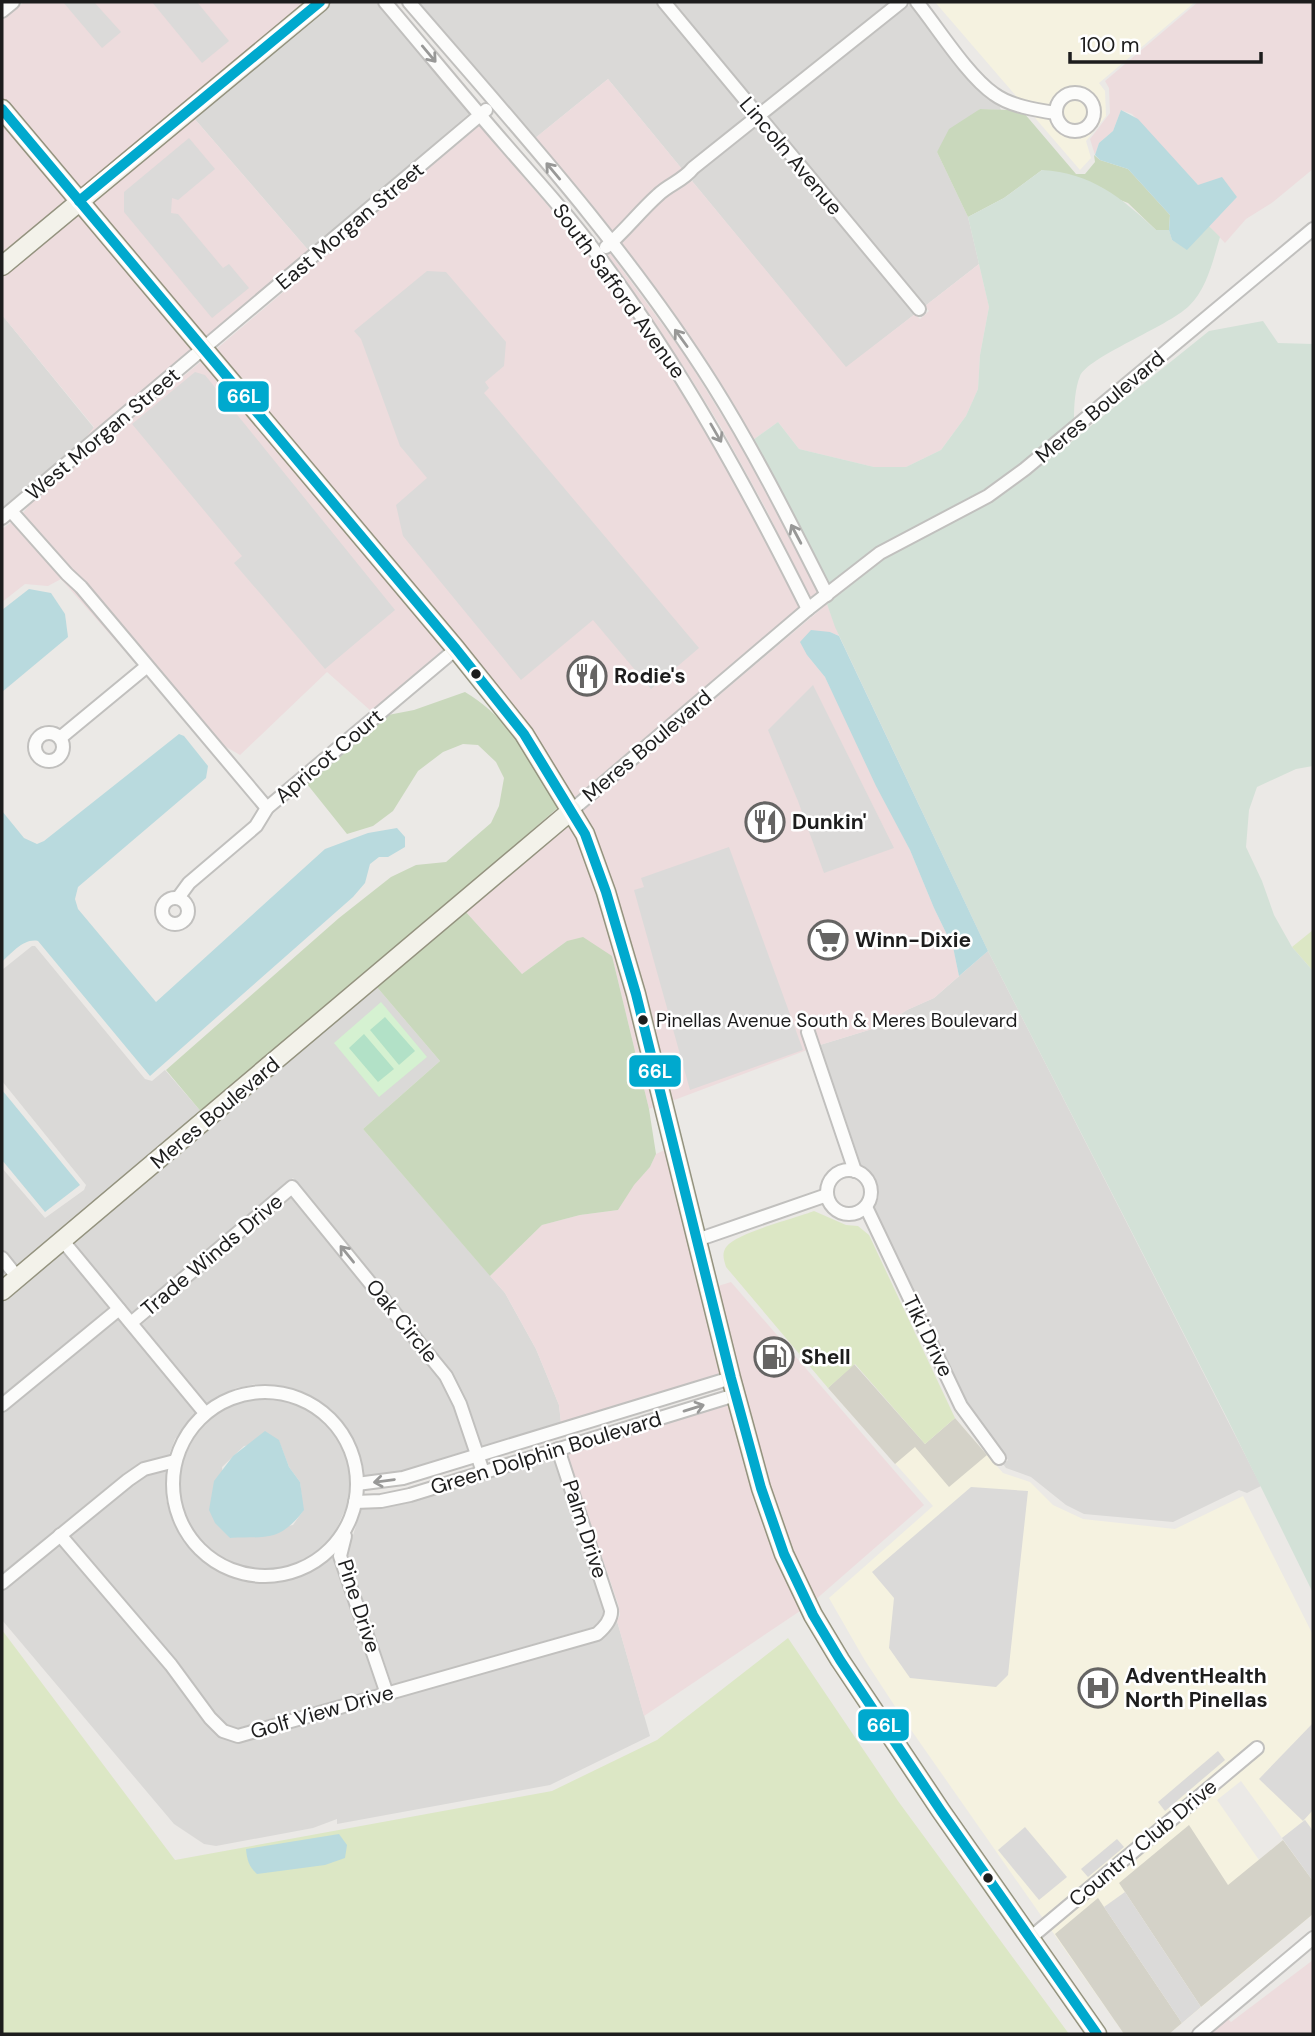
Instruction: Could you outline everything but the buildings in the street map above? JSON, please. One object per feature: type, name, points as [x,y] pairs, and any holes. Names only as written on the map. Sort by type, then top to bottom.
[{"type":"main road","points":[[2,266],[320,2]]},
{"type":"main road","points":[[2,109],[456,649],[524,734],[572,810],[585,834],[606,892],[636,994],[733,1387],[777,1535],[813,1615],[849,1674],[1029,1939],[1097,2034]]},
{"type":"main road","name":"Meres Boulevard","points":[[2,1291],[572,810]]},
{"type":"street","points":[[2,11],[13,2]]},
{"type":"street","name":"South Safford Avenue","points":[[385,2],[597,254],[683,378],[716,433],[760,513],[808,610]]},
{"type":"street","name":"South Safford Avenue","points":[[409,2],[595,221],[713,385],[751,450],[827,595]]},
{"type":"street","name":"Lincoln Avenue","points":[[664,2],[919,309]]},
{"type":"street","points":[[597,254],[625,231],[660,193],[683,179],[693,168],[901,2]]},
{"type":"street","points":[[917,2],[971,71],[993,94],[1009,103],[1056,113]]},
{"type":"street","name":"East Morgan Street","points":[[204,349],[495,102]]},
{"type":"street","name":"Meres Boulevard","points":[[572,810],[808,610],[880,553],[988,496],[1025,469],[1313,229]]},
{"type":"street","name":"West Morgan Street","points":[[6,514],[204,349]]},
{"type":"street","points":[[6,514],[81,587],[267,808]]},
{"type":"street","name":"Apricot Court","points":[[178,898],[189,883],[256,827],[267,808],[456,649]]},
{"type":"street","points":[[60,738],[146,667]]},
{"type":"street","name":"Tiki Drive","points":[[808,1032],[855,1171],[864,1175],[871,1187],[872,1194],[866,1207],[961,1406],[999,1458]]},
{"type":"street","points":[[855,1171],[845,1170],[832,1178],[827,1195],[832,1207],[846,1214],[854,1214],[866,1207]]},
{"type":"street","name":"Trade Winds Drive","points":[[131,1323],[292,1187]]},
{"type":"street","name":"Oak Circle","points":[[292,1187],[421,1345],[455,1391],[483,1472]]},
{"type":"street","points":[[697,1240],[827,1195]]},
{"type":"street","points":[[63,1241],[205,1413]]},
{"type":"street","points":[[2,1258],[18,1278]]},
{"type":"street","points":[[2,1405],[119,1309]]},
{"type":"street","name":"Green Dolphin Boulevard","points":[[357,1484],[403,1478],[547,1435],[733,1387]]},
{"type":"street","name":"Green Dolphin Boulevard","points":[[355,1502],[381,1501],[410,1495],[555,1450],[733,1387]]},
{"type":"street","points":[[258,1391],[277,1392],[313,1404],[341,1430],[356,1465],[357,1484],[350,1519],[341,1536],[328,1551],[294,1572],[275,1576],[235,1572],[217,1564],[201,1552],[188,1537],[179,1520],[173,1501],[172,1481],[181,1443],[205,1413],[221,1402],[239,1395],[258,1391]]},
{"type":"street","name":"Palm Drive","points":[[547,1435],[555,1450],[611,1610]]},
{"type":"street","points":[[2,1583],[144,1469],[175,1461]]},
{"type":"street","name":"Pine Drive","points":[[350,1519],[340,1556],[387,1693]]},
{"type":"street","name":"Golf View Drive","points":[[60,1535],[171,1665],[202,1710],[223,1731],[238,1736],[597,1634],[608,1621],[611,1610]]},
{"type":"street","name":"Country Club Drive","points":[[1029,1939],[1257,1748]]},
{"type":"street","points":[[1199,2034],[1313,1938]]},
{"type":"shaded area","points":[[24,2],[308,2],[79,191],[2,99],[2,21]]},
{"type":"shaded area","points":[[63,2],[94,2],[121,32],[102,48]]},
{"type":"shaded area","points":[[152,2],[197,2],[229,41],[202,63]]},
{"type":"shaded area","points":[[331,2],[376,2],[470,113],[309,251],[193,117]]},
{"type":"shaded area","points":[[418,2],[655,2],[749,114],[682,169],[608,79],[534,139]]},
{"type":"shaded area","points":[[672,2],[889,2],[759,106]]},
{"type":"shaded area","points":[[935,2],[1195,2],[1099,83],[1105,91],[1106,116],[1086,141],[1091,158],[1080,170]]},
{"type":"shaded area","points":[[1198,2],[1313,2],[1313,169],[1273,202],[1246,219],[1225,243],[1209,226],[1237,197],[1198,185],[1132,114],[1121,110],[1113,131],[1099,143],[1095,155],[1090,139],[1110,113],[1109,88],[1105,81]]},
{"type":"shaded area","points":[[911,4],[966,75],[988,98],[999,105],[1001,110],[980,109],[937,152],[968,217],[979,264],[925,306],[768,118]]},
{"type":"shaded area","points":[[608,79],[682,169],[655,188],[612,233],[534,139]]},
{"type":"shaded area","points":[[193,117],[309,251],[204,339],[89,202]]},
{"type":"shaded area","points":[[2,119],[69,200],[2,257]]},
{"type":"shaded area","points":[[480,125],[592,258],[677,382],[754,516],[800,607],[573,799],[214,351]]},
{"type":"shaded area","points":[[758,126],[915,314],[846,368],[692,181],[698,173]]},
{"type":"shaded area","points":[[189,138],[215,169],[178,200],[172,198],[171,213],[178,214],[223,268],[229,264],[249,288],[212,318],[124,212],[124,192]]},
{"type":"shaded area","points":[[1042,170],[1076,176],[1104,189],[1156,230],[1169,230],[1172,240],[1187,249],[1209,226],[1220,237],[1205,283],[1189,306],[1178,314],[1086,368],[1077,386],[1074,419],[1021,463],[983,490],[876,547],[829,584],[753,440],[778,422],[799,449],[874,467],[906,467],[941,450],[966,416],[978,389],[980,355],[989,307],[968,217],[1004,198]]},
{"type":"shaded area","points":[[692,181],[846,367],[915,314],[920,319],[929,311],[925,306],[979,264],[989,307],[980,355],[978,389],[966,416],[941,450],[906,467],[874,467],[799,449],[778,422],[753,440],[696,347],[620,245],[664,199]]},
{"type":"shaded area","points":[[79,211],[194,348],[83,441],[94,427],[2,315],[2,276]]},
{"type":"shaded area","points":[[610,253],[684,354],[745,453],[818,592],[810,599],[767,511],[722,429],[689,375],[607,256]]},
{"type":"shaded area","points":[[427,271],[446,272],[506,342],[504,366],[485,382],[489,388],[484,393],[699,648],[651,689],[593,620],[521,680],[403,536],[396,505],[427,478],[400,446],[361,339],[354,331]]},
{"type":"shaded area","points":[[2,315],[94,428],[83,441],[2,508]]},
{"type":"shaded area","points":[[1263,321],[1278,343],[1313,344],[1313,766],[1296,769],[1257,787],[1249,810],[1246,847],[1274,915],[1292,947],[1313,971],[1313,1593],[1227,1418],[988,951],[835,627],[827,604],[884,559],[992,502],[1030,475],[1209,331]]},
{"type":"shaded area","points":[[204,359],[446,647],[371,711],[327,672],[240,755],[221,744],[87,583],[22,514],[30,504]]},
{"type":"shaded area","points":[[195,372],[205,375],[395,610],[325,669],[234,563],[242,556],[132,424]]},
{"type":"shaded area","points":[[12,522],[77,592],[137,665],[61,579],[48,586],[25,584],[2,602],[2,529]]},
{"type":"shaded area","points":[[827,604],[839,636],[830,632],[807,655],[825,677],[910,850],[953,947],[959,976],[934,998],[907,1010],[882,1026],[820,1045],[812,1024],[800,1027],[807,1050],[669,1102],[581,812]]},
{"type":"shaded area","points":[[813,685],[894,848],[824,873],[768,730]]},
{"type":"shaded area","points":[[570,821],[590,862],[627,988],[656,1106],[649,1109],[612,956],[567,941],[522,974],[465,911]]},
{"type":"shaded area","points":[[729,847],[803,1050],[690,1090],[634,890],[644,887],[641,878]]},
{"type":"shaded area","points":[[35,946],[145,1079],[152,1081],[165,1070],[203,1114],[2,1282],[2,1168],[45,1218],[84,1190],[86,1185],[2,1081],[2,970]]},
{"type":"shaded area","points":[[988,951],[1261,1486],[1247,1493],[1239,1490],[1173,1522],[1084,1514],[1066,1505],[1031,1477],[1006,1468],[1003,1464],[1008,1460],[967,1403],[874,1208],[879,1197],[878,1185],[869,1171],[861,1165],[820,1045],[882,1026],[907,1010],[934,998]]},
{"type":"shaded area","points":[[376,986],[440,1061],[363,1129],[505,1293],[536,1349],[559,1405],[561,1423],[482,1446],[466,1401],[451,1372],[293,1178],[131,1313],[72,1242]]},
{"type":"shaded area","points":[[667,1149],[723,1373],[561,1423],[559,1405],[536,1349],[505,1293],[490,1276],[542,1225],[580,1215],[618,1210],[633,1185],[650,1167],[656,1154]]},
{"type":"shaded area","points":[[292,1197],[440,1380],[454,1405],[469,1450],[401,1471],[364,1476],[356,1445],[346,1426],[332,1410],[315,1398],[298,1390],[256,1384],[236,1388],[206,1404],[141,1325]]},
{"type":"shaded area","points":[[62,1250],[109,1307],[2,1395],[2,1301]]},
{"type":"shaded area","points":[[731,1282],[924,1505],[814,1601],[791,1551],[768,1486],[715,1287]]},
{"type":"shaded area","points":[[118,1318],[196,1412],[175,1439],[169,1455],[140,1463],[123,1474],[2,1573],[2,1414]]},
{"type":"shaded area","points":[[854,1364],[925,1444],[955,1418],[987,1455],[949,1487],[915,1447],[895,1464],[828,1388]]},
{"type":"shaded area","name":"AdventHealth North Pinellas","points":[[828,1388],[925,1444],[955,1418],[1003,1473],[1030,1482],[1053,1505],[1083,1519],[1175,1529],[1243,1496],[1313,1635],[1313,1831],[1305,1820],[1282,1838],[1241,1781],[1217,1800],[1259,1860],[1283,1840],[1313,1881],[1313,1914],[1169,2034],[1124,2034],[902,1717],[829,1598],[933,1506]]},
{"type":"shaded area","points":[[259,1398],[277,1399],[310,1410],[324,1421],[344,1449],[350,1478],[349,1501],[335,1532],[323,1546],[291,1565],[255,1569],[220,1558],[206,1547],[185,1518],[179,1482],[182,1462],[197,1432],[225,1408]],"holes":[[[279,1441],[289,1467],[300,1482],[303,1511],[293,1525],[230,1538],[222,1467],[244,1446]]]},
{"type":"shaded area","points":[[731,1404],[803,1609],[644,1716],[617,1621],[620,1615],[618,1604],[567,1454]]},
{"type":"shaded area","points":[[554,1458],[604,1611],[603,1617],[593,1627],[392,1685],[347,1555],[361,1509],[412,1502]]},
{"type":"shaded area","points":[[166,1470],[166,1500],[173,1523],[182,1540],[196,1556],[215,1570],[235,1579],[254,1583],[277,1583],[315,1570],[334,1556],[379,1689],[238,1728],[226,1725],[214,1714],[184,1670],[70,1536],[148,1475]]},
{"type":"shaded area","points":[[971,1487],[1028,1491],[1008,1675],[996,1687],[910,1678],[889,1648],[894,1598],[872,1572]]},
{"type":"shaded area","points":[[60,1545],[166,1669],[205,1723],[219,1736],[237,1742],[599,1641],[617,1621],[650,1736],[550,1785],[337,1824],[337,1819],[313,1828],[216,1846],[204,1844],[174,1824],[2,1620],[2,1591]]},
{"type":"shaded area","points":[[1313,1723],[1313,1810],[1303,1821],[1259,1779]]},
{"type":"shaded area","points":[[1218,1751],[1225,1760],[1165,1811],[1158,1802]]},
{"type":"shaded area","points":[[1305,1820],[1313,1831],[1313,1881],[1282,1838]]},
{"type":"shaded area","points":[[1189,1825],[1228,1885],[1283,1840],[1313,1881],[1313,1914],[1201,2007],[1119,1883]]},
{"type":"shaded area","points":[[1025,1827],[1067,1877],[1039,1900],[998,1850]]},
{"type":"shaded area","points":[[1117,1839],[1124,1847],[1088,1877],[1081,1869]]},
{"type":"shaded area","points":[[1125,1892],[1201,2007],[1182,2023],[1104,1907]]},
{"type":"shaded area","points":[[1098,1898],[1182,2023],[1169,2034],[1124,2034],[1055,1934]]},
{"type":"shaded area","points":[[1313,1960],[1313,2034],[1211,2034],[1228,2019],[1231,2022]]},
{"type":"green space","points":[[980,109],[1024,113],[1076,174],[1085,174],[1095,162],[1094,155],[1100,160],[1128,169],[1170,215],[1169,230],[1156,230],[1128,203],[1042,170],[1004,198],[968,217],[937,152],[949,129]]},
{"type":"green space","points":[[465,692],[494,714],[519,742],[561,805],[366,975],[363,973],[203,1114],[166,1070],[339,918],[391,877],[416,865],[446,862],[491,823],[499,806],[504,778],[496,762],[478,745],[463,744],[443,752],[418,771],[393,811],[373,826],[347,834],[307,784],[388,715],[414,710]]},
{"type":"green space","points":[[465,911],[522,974],[567,941],[583,937],[612,956],[649,1109],[656,1154],[650,1167],[618,1210],[580,1215],[542,1225],[490,1276],[363,1129],[440,1061],[376,986]]},
{"type":"green space","points":[[1313,930],[1313,971],[1292,947]]},
{"type":"green space","points":[[381,1002],[427,1057],[379,1097],[334,1043]]},
{"type":"green space","points":[[385,1017],[415,1051],[399,1065],[370,1030]]},
{"type":"green space","points":[[364,1034],[394,1069],[378,1082],[349,1048]]},
{"type":"green space","points":[[814,1211],[846,1225],[858,1226],[869,1235],[955,1418],[925,1444],[855,1364],[828,1388],[726,1267],[724,1251],[733,1241]]},
{"type":"green space","points":[[2,1630],[175,1860],[552,1791],[657,1740],[788,1638],[898,1801],[1069,2034],[2,2034]]},
{"type":"water","points":[[1121,110],[1138,119],[1198,185],[1222,177],[1237,197],[1187,250],[1172,240],[1169,230],[1170,215],[1128,169],[1100,160],[1095,155],[1099,143],[1113,131]]},
{"type":"water","points":[[29,589],[51,593],[65,614],[68,637],[2,692],[2,610]]},
{"type":"water","points":[[811,630],[839,636],[988,951],[959,976],[953,947],[910,850],[876,786],[825,677],[800,642]]},
{"type":"water","points":[[179,734],[184,736],[208,766],[206,778],[78,887],[75,899],[78,909],[156,1002],[325,849],[368,833],[397,828],[405,837],[405,847],[388,857],[379,857],[370,864],[365,883],[353,897],[150,1076],[38,941],[23,944],[2,962],[2,811],[24,838],[37,844],[44,841]]},
{"type":"water","points":[[2,1090],[80,1185],[45,1212],[2,1160]]},
{"type":"water","points":[[265,1431],[279,1440],[289,1467],[300,1482],[304,1510],[279,1533],[263,1537],[230,1538],[215,1523],[209,1510],[214,1481],[233,1456]]},
{"type":"water","points":[[339,1834],[347,1845],[345,1858],[325,1865],[257,1874],[248,1860],[246,1849]]},
{"type":"transit line","name":"66L","points":[[79,201],[320,2]]},
{"type":"transit line","name":"66L","points":[[2,109],[456,649],[524,734],[585,834],[606,892],[636,994],[731,1378],[761,1488],[784,1554],[813,1615],[840,1660],[941,1811],[1097,2034]]},
{"type":"place","name":"Rodie's","points":[[587,676]]},
{"type":"place","name":"Dunkin'","points":[[765,822]]},
{"type":"place","name":"Winn-Dixie","points":[[828,940]]},
{"type":"place","name":"Pinellas Avenue South & Meres Boulevard","points":[[643,1020]]},
{"type":"place","name":"Shell","points":[[774,1357]]},
{"type":"place","name":"AdventHealth North Pinellas","points":[[1098,1688]]}]
